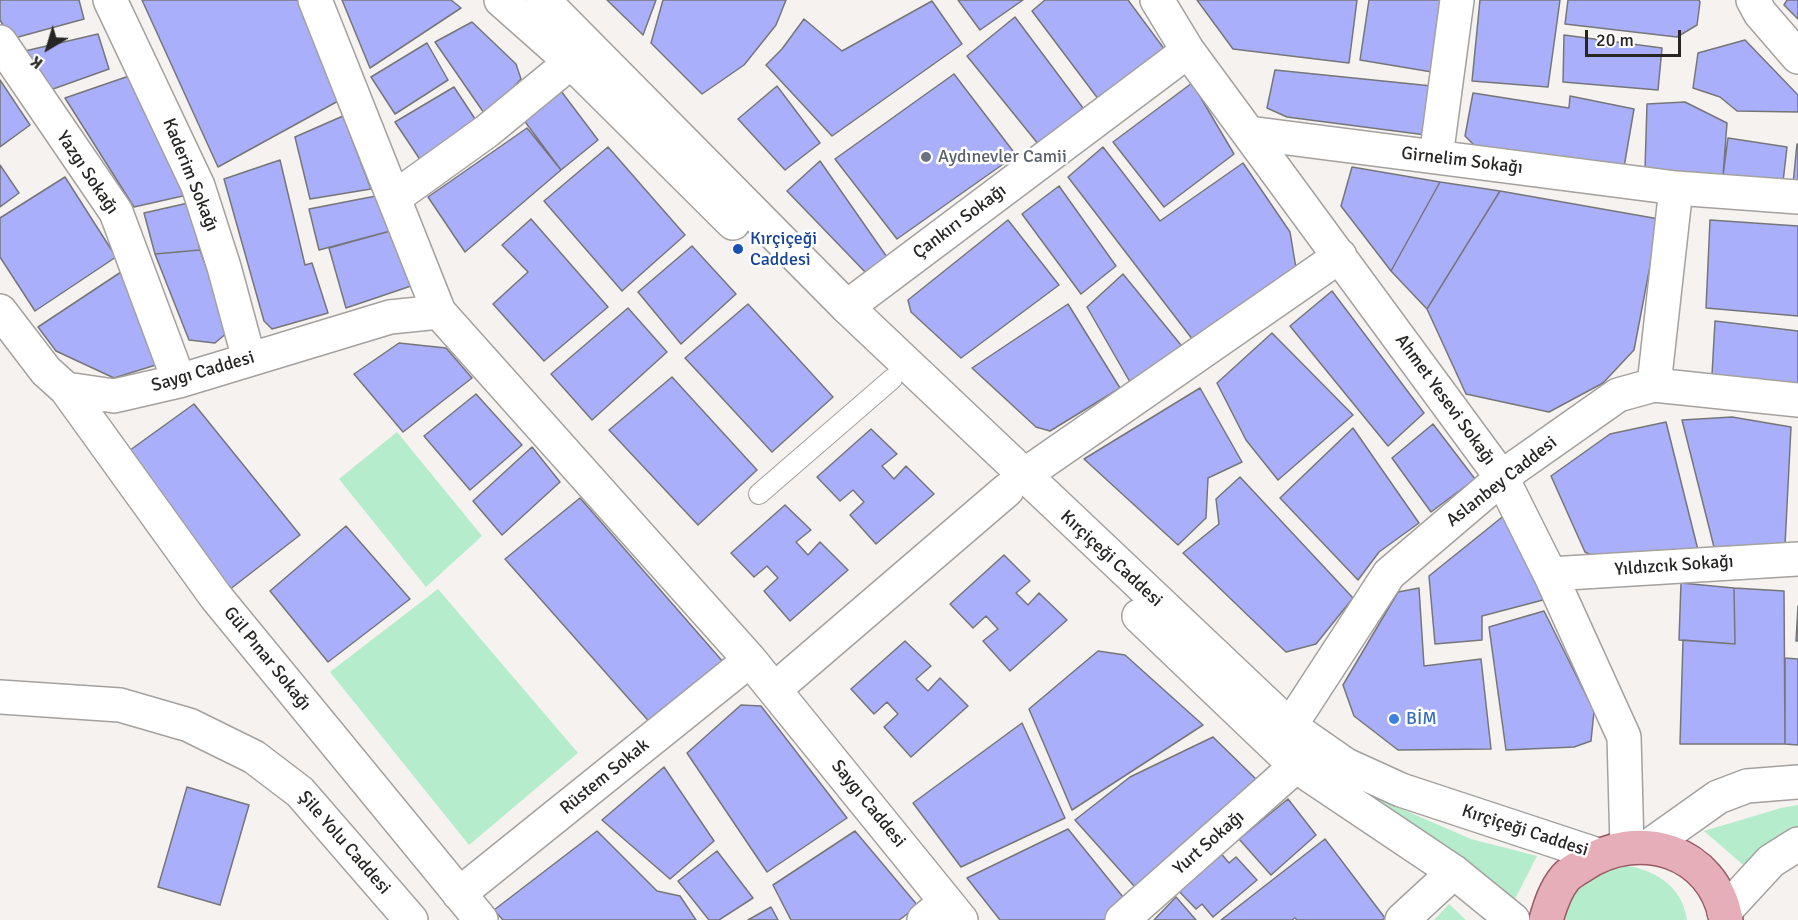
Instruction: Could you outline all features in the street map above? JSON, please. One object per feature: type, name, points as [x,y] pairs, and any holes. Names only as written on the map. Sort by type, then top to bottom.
[{"type":"main road","points":[[1546,920],[1551,901],[1565,878],[1625,849],[1670,851],[1690,862],[1711,884],[1725,916]]},
{"type":"street","name":"Kaderim Sokağı","points":[[110,0],[198,186],[224,267],[249,359]]},
{"type":"street","points":[[315,0],[439,312]]},
{"type":"street","name":"Kırçiçeği Caddesi","points":[[501,0],[571,62],[891,379],[1015,483],[1290,726],[1346,765],[1401,790],[1625,849]]},
{"type":"street","name":"Kırçiçeği Caddesi","points":[[543,0],[847,307],[1015,483],[1296,766],[1454,872],[1513,920]]},
{"type":"street","name":"Ahmet Yesevi Sokağı","points":[[1157,0],[1188,51],[1502,478],[1550,574],[1624,737],[1625,849]]},
{"type":"street","points":[[1436,157],[1457,0]]},
{"type":"street","points":[[1753,0],[1760,13],[1798,57]]},
{"type":"street","name":"Yazgı Sokağı","points":[[0,42],[116,212],[179,381]]},
{"type":"street","name":"Çankırı Sokağı","points":[[847,307],[1188,51]]},
{"type":"street","points":[[394,198],[487,131],[571,62]]},
{"type":"street","name":"Girnelim Sokağı","points":[[1248,134],[1676,188],[1798,197]]},
{"type":"street","points":[[1654,385],[1676,188]]},
{"type":"street","points":[[775,689],[1015,483],[1340,256]]},
{"type":"street","points":[[0,311],[46,371],[66,389]]},
{"type":"street","name":"Saygı Caddesi","points":[[66,389],[114,396],[179,381],[390,317],[439,312],[775,689],[944,914]]},
{"type":"street","name":"Aslanbey Caddesi","points":[[1290,726],[1389,574],[1502,478],[1618,395],[1654,385],[1798,400]]},
{"type":"street","name":"Gül Pınar Sokağı","points":[[66,389],[216,597],[481,920]]},
{"type":"street","name":"Yıldızcık Sokağı","points":[[1550,574],[1798,559]]},
{"type":"street","name":"Rüstem Sokak","points":[[459,894],[750,660]]},
{"type":"street","name":"Şile Yolu Caddesi","points":[[0,697],[120,705],[189,724],[254,757],[300,792],[411,920]]},
{"type":"street","name":"Yurt Sokağı","points":[[1122,920],[1296,766]]},
{"type":"street","points":[[1625,849],[1718,797],[1747,786],[1798,782]]},
{"type":"street","points":[[1725,916],[1772,861],[1798,844]]},
{"type":"street","points":[[1402,920],[1454,872]]},
{"type":"lane","points":[[759,494],[891,379]]},
{"type":"green space","points":[[397,432],[482,536],[426,587],[339,479]]},
{"type":"green space","points":[[438,589],[578,753],[469,845],[330,672]]},
{"type":"green space","points":[[1376,798],[1471,839],[1537,856],[1514,901]]},
{"type":"green space","points":[[1798,805],[1798,830],[1749,870],[1704,831],[1781,808]]},
{"type":"green space","points":[[1619,865],[1643,870],[1664,880],[1679,897],[1687,920],[1559,920],[1581,879]]},
{"type":"green space","points":[[1449,904],[1466,920],[1434,920]]},
{"type":"building","points":[[0,0],[79,0],[84,19],[11,39],[0,20]]},
{"type":"building","points":[[142,0],[298,0],[340,100],[218,167]]},
{"type":"building","points":[[342,0],[451,0],[461,8],[370,68]]},
{"type":"building","points":[[607,0],[656,0],[643,35]]},
{"type":"building","points":[[663,0],[786,0],[776,25],[744,65],[702,94],[651,43]]},
{"type":"building","points":[[958,0],[1023,0],[980,30]]},
{"type":"building","points":[[1045,0],[1128,0],[1165,50],[1099,100],[1032,11]]},
{"type":"building","points":[[1197,0],[1357,0],[1349,63],[1233,49]]},
{"type":"building","points":[[1369,0],[1441,0],[1432,72],[1360,60]]},
{"type":"building","points":[[1480,0],[1560,0],[1548,87],[1472,81]]},
{"type":"building","points":[[1568,0],[1699,0],[1700,2],[1697,25],[1677,37],[1565,24]]},
{"type":"building","points":[[1787,0],[1798,0],[1798,19],[1784,5]]},
{"type":"building","points":[[932,1],[962,44],[832,136],[766,65],[782,49],[804,19],[842,51]]},
{"type":"building","points":[[1015,17],[1083,108],[1039,145],[967,56]]},
{"type":"building","points":[[472,22],[516,64],[521,79],[499,103],[484,113],[435,42]]},
{"type":"building","points":[[98,34],[109,69],[39,94],[25,51]]},
{"type":"building","points":[[1564,35],[1662,48],[1658,90],[1563,82]]},
{"type":"building","points":[[1745,40],[1798,95],[1798,112],[1737,111],[1720,97],[1693,88],[1698,53]]},
{"type":"building","points":[[427,43],[448,80],[395,114],[371,77]]},
{"type":"building","points":[[1275,70],[1432,86],[1426,135],[1287,117],[1267,108]]},
{"type":"building","name":"Aydınevler Camii","points":[[954,74],[1016,155],[897,239],[835,159]]},
{"type":"building","points":[[129,76],[187,195],[134,207],[65,98]]},
{"type":"building","points":[[0,80],[30,125],[0,147]]},
{"type":"building","points":[[1192,83],[1234,154],[1164,207],[1113,142]]},
{"type":"building","points":[[777,86],[820,143],[785,170],[738,119]]},
{"type":"building","points":[[454,87],[481,128],[425,167],[395,122]]},
{"type":"building","points":[[561,91],[598,140],[561,170],[523,119]]},
{"type":"building","points":[[1473,93],[1569,108],[1570,96],[1634,109],[1623,173],[1475,146],[1465,136]]},
{"type":"building","points":[[1685,102],[1727,123],[1723,176],[1645,169],[1647,104]]},
{"type":"building","points":[[343,116],[371,189],[310,199],[295,137]]},
{"type":"building","points":[[527,128],[561,170],[465,252],[428,197]]},
{"type":"building","points":[[1728,138],[1787,147],[1783,182],[1723,176]]},
{"type":"building","points":[[1797,144],[1798,184],[1793,184]]},
{"type":"building","points":[[608,147],[685,235],[622,291],[544,201]]},
{"type":"building","points":[[1103,147],[1160,221],[1243,163],[1290,232],[1296,268],[1193,340],[1068,177]]},
{"type":"building","points":[[280,160],[305,265],[312,263],[328,313],[272,329],[264,321],[224,179]]},
{"type":"building","points":[[820,161],[889,260],[868,275],[787,191]]},
{"type":"building","points":[[0,165],[19,193],[0,207]]},
{"type":"building","points":[[1352,167],[1440,182],[1391,271],[1341,206]]},
{"type":"building","points":[[65,177],[116,257],[35,311],[0,257],[0,218]]},
{"type":"building","points":[[1440,182],[1500,191],[1427,309],[1391,271]]},
{"type":"building","points":[[1059,186],[1116,266],[1081,294],[1022,214]]},
{"type":"building","points":[[1500,191],[1659,219],[1634,350],[1603,383],[1549,412],[1466,394],[1427,309]]},
{"type":"building","points":[[376,196],[394,230],[319,250],[309,209]]},
{"type":"building","points":[[188,203],[200,250],[155,254],[144,213]]},
{"type":"building","points":[[531,219],[608,307],[544,361],[493,304],[528,272],[502,245]]},
{"type":"building","points":[[1008,220],[1059,285],[961,358],[911,312],[908,300]]},
{"type":"building","points":[[1710,220],[1798,226],[1798,316],[1706,308]]},
{"type":"building","points":[[394,230],[411,286],[346,308],[329,248]]},
{"type":"building","points":[[692,246],[736,294],[681,344],[638,292]]},
{"type":"building","points":[[200,250],[229,331],[215,343],[189,340],[155,254]]},
{"type":"building","points":[[121,272],[159,364],[114,378],[56,351],[38,327]]},
{"type":"building","points":[[1123,274],[1185,350],[1130,382],[1087,307]]},
{"type":"building","points":[[1332,291],[1424,413],[1388,446],[1290,326]]},
{"type":"building","points":[[748,304],[833,397],[772,452],[685,358]]},
{"type":"building","points":[[1068,304],[1120,388],[1050,431],[1036,427],[972,368]]},
{"type":"building","points":[[628,308],[667,352],[592,420],[551,374]]},
{"type":"building","points":[[1715,321],[1798,331],[1798,386],[1712,375]]},
{"type":"building","points":[[1272,333],[1353,415],[1278,480],[1246,440],[1217,383]]},
{"type":"building","points":[[399,343],[446,348],[472,378],[403,432],[354,374]]},
{"type":"building","points":[[672,377],[757,470],[698,525],[609,430]]},
{"type":"building","points":[[1200,388],[1242,462],[1208,478],[1206,518],[1178,545],[1084,459]]},
{"type":"building","points":[[476,394],[522,445],[470,490],[424,436]]},
{"type":"building","points":[[194,404],[300,535],[229,590],[126,453]]},
{"type":"building","points":[[1732,417],[1791,427],[1785,545],[1714,547],[1682,420]]},
{"type":"building","points":[[1666,422],[1698,550],[1601,560],[1585,552],[1551,476],[1610,434]]},
{"type":"building","points":[[1433,424],[1475,479],[1431,512],[1392,458]]},
{"type":"building","points":[[1353,428],[1419,523],[1379,552],[1358,580],[1280,498]]},
{"type":"building","points":[[871,429],[897,454],[882,466],[894,479],[906,466],[934,494],[876,544],[850,515],[864,502],[853,490],[840,501],[817,477]]},
{"type":"building","points":[[532,447],[560,482],[502,535],[473,501]]},
{"type":"building","points":[[1240,477],[1353,598],[1316,644],[1286,652],[1183,553],[1219,524],[1216,499]]},
{"type":"building","points":[[580,498],[724,663],[653,726],[505,559]]},
{"type":"building","points":[[785,505],[811,530],[796,542],[808,555],[820,542],[848,570],[790,621],[764,591],[778,578],[767,566],[754,577],[731,553]]},
{"type":"building","points":[[1506,514],[1543,600],[1482,616],[1482,640],[1435,644],[1429,576]]},
{"type":"building","points":[[346,526],[410,599],[328,662],[270,591]]},
{"type":"building","points":[[1004,555],[1030,581],[1016,593],[1028,605],[1039,593],[1067,620],[1010,671],[983,641],[998,629],[986,616],[973,628],[950,604]]},
{"type":"building","points":[[1681,583],[1734,588],[1735,644],[1679,640]]},
{"type":"building","points":[[1419,588],[1424,666],[1481,659],[1491,749],[1398,750],[1354,716],[1343,685],[1398,592]]},
{"type":"building","points":[[1734,588],[1784,591],[1785,744],[1680,744],[1683,640],[1735,644]]},
{"type":"building","points":[[1798,606],[1798,641],[1796,641]]},
{"type":"building","points":[[1544,611],[1594,711],[1591,741],[1574,747],[1506,750],[1489,627]]},
{"type":"building","points":[[905,641],[931,666],[916,679],[928,691],[940,678],[968,706],[911,757],[884,727],[898,714],[887,702],[874,714],[851,689]]},
{"type":"building","points":[[1098,651],[1125,655],[1203,725],[1072,810],[1029,709]]},
{"type":"building","points":[[1785,658],[1798,659],[1798,745],[1785,744]]},
{"type":"building","points":[[741,705],[761,706],[847,818],[767,872],[687,753]]},
{"type":"building","points":[[1022,723],[1065,818],[961,867],[913,803]]},
{"type":"building","points":[[1213,737],[1260,783],[1135,887],[1075,820],[1130,777]]},
{"type":"building","points":[[664,767],[714,841],[670,879],[602,820]]},
{"type":"building","points":[[187,787],[249,805],[220,905],[158,887]]},
{"type":"building","points":[[1288,799],[1316,835],[1271,875],[1239,839]]},
{"type":"building","points":[[1068,829],[1127,902],[1105,920],[1000,920],[967,878]]},
{"type":"building","points":[[597,831],[657,891],[680,896],[696,920],[503,920],[494,910]]},
{"type":"building","points":[[855,831],[918,906],[899,920],[791,920],[773,885]]},
{"type":"building","points":[[1325,839],[1385,918],[1382,920],[1297,920],[1295,918],[1292,920],[1221,920]]},
{"type":"building","points":[[717,851],[753,898],[719,920],[709,920],[678,881]]},
{"type":"building","points":[[1219,851],[1229,863],[1236,857],[1257,880],[1213,917],[1202,904],[1196,909],[1175,887]]},
{"type":"building","points":[[1176,897],[1196,920],[1154,920]]},
{"type":"building","points":[[771,907],[778,920],[748,920]]},
{"type":"place","name":"Aydınevler Camii","points":[[926,157]]},
{"type":"place","name":"Kırçiçeği Caddesi","points":[[738,249]]},
{"type":"place","name":"BİM","points":[[1394,719]]}]
